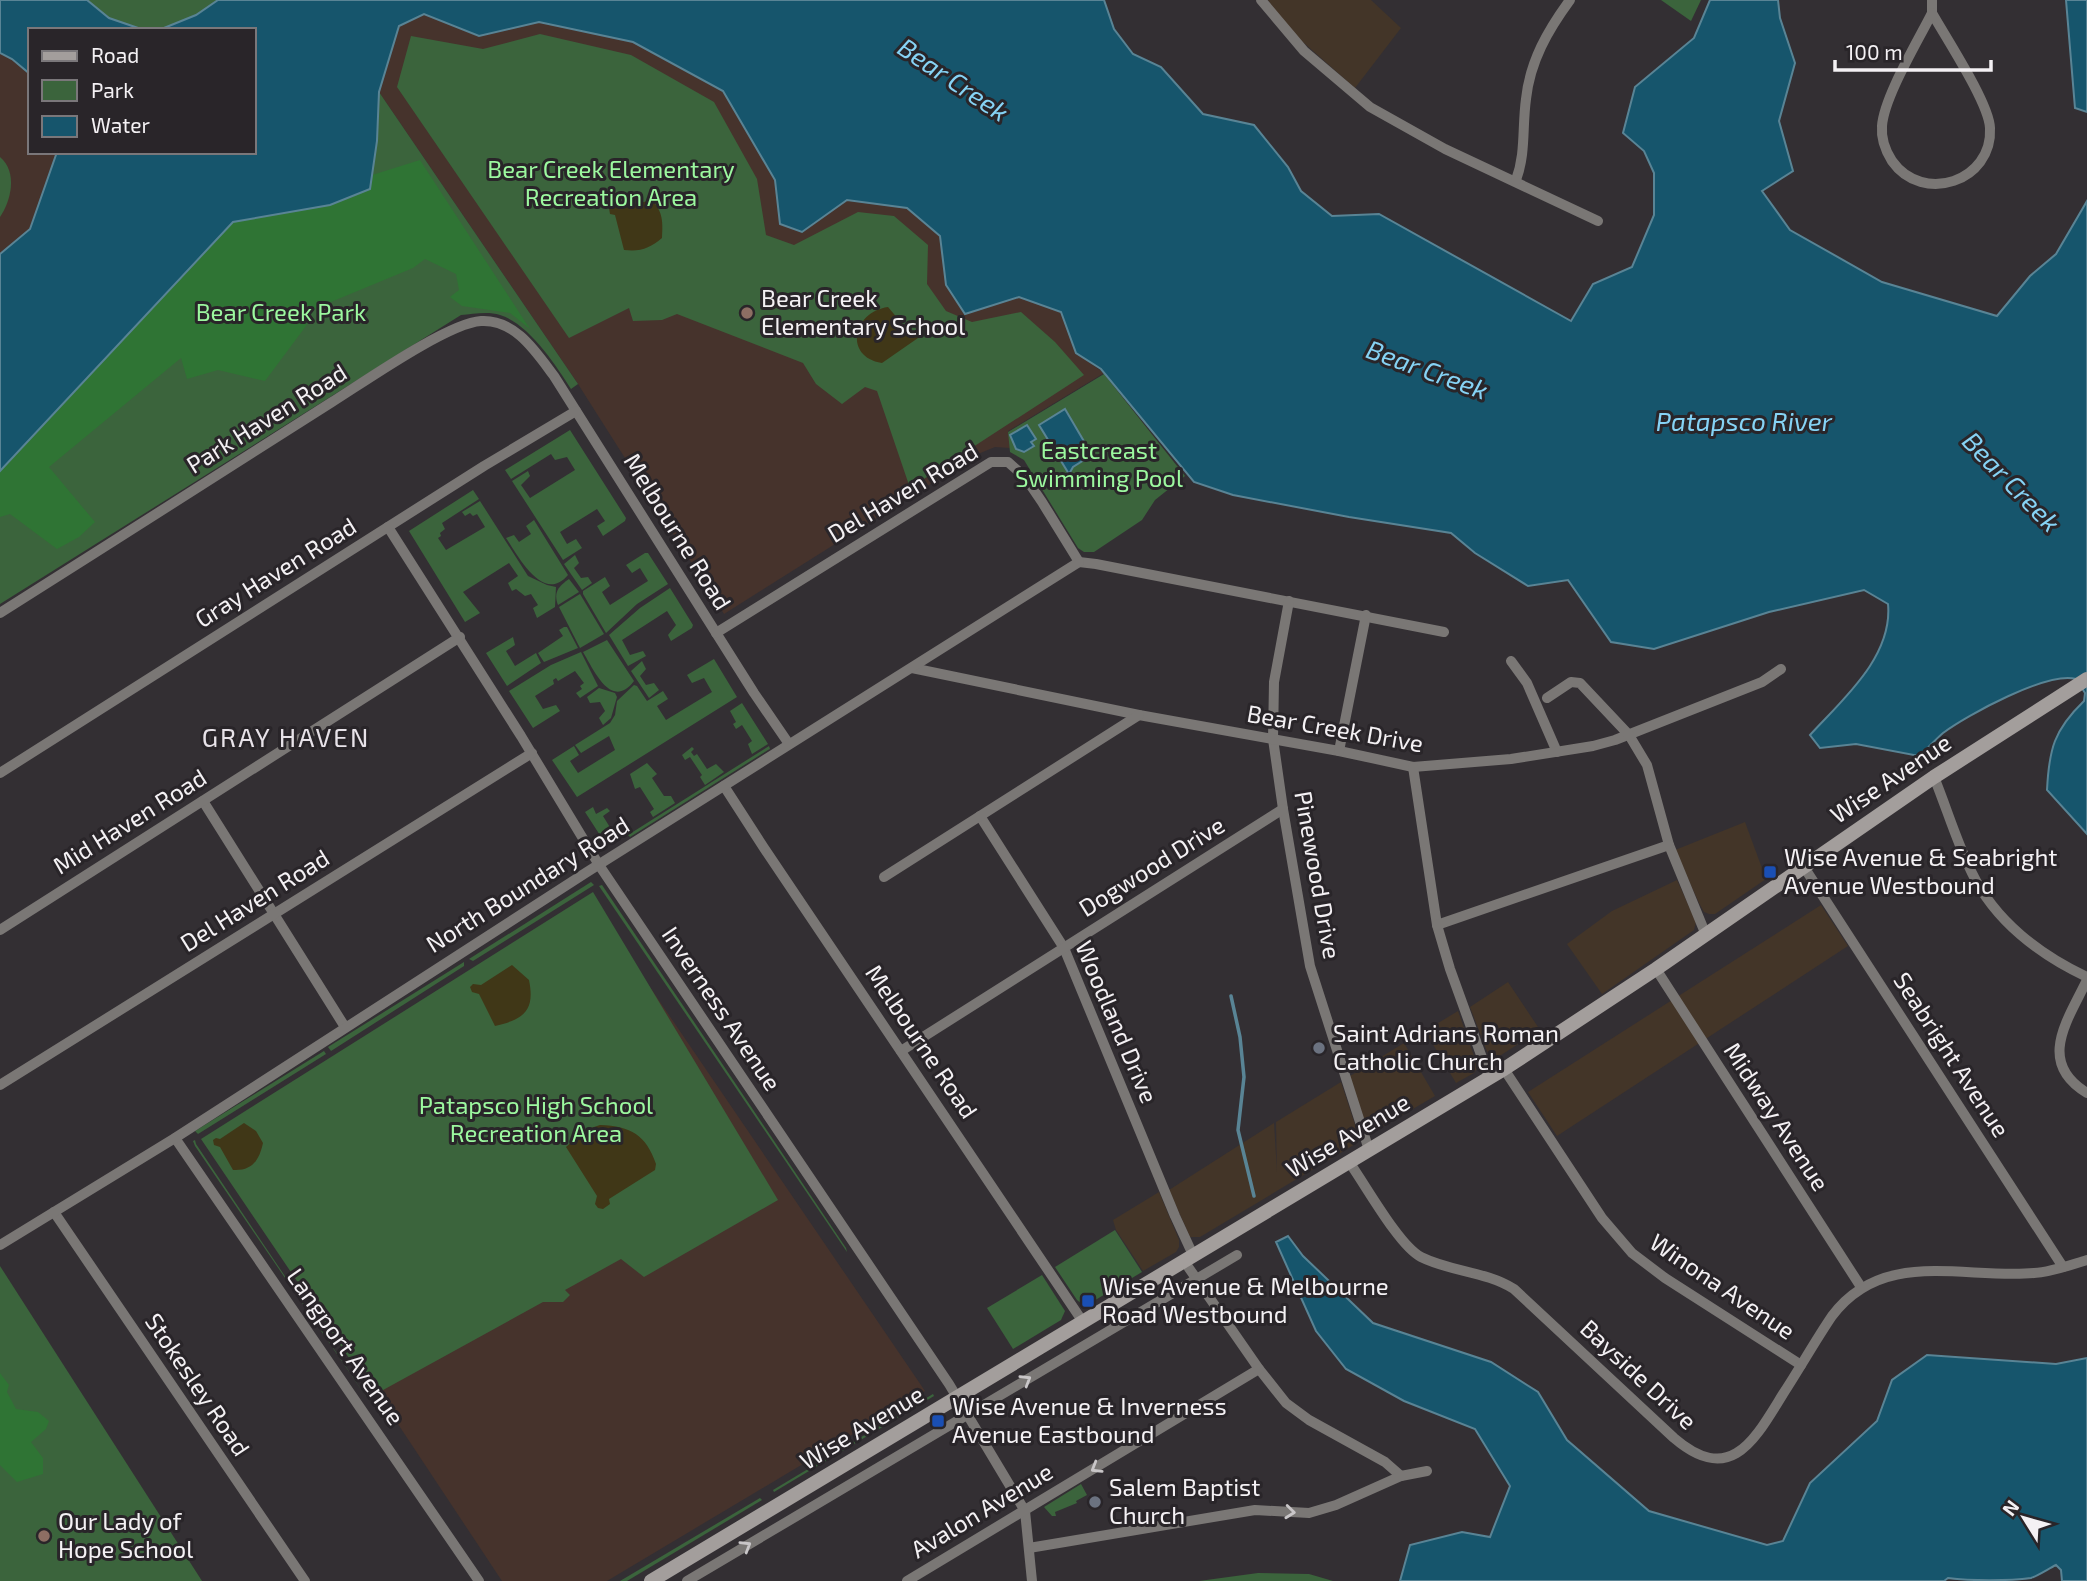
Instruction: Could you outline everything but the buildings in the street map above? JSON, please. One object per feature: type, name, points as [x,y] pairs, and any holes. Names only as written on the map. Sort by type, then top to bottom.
[{"type":"main road","name":"Wise Avenue","points":[[651,1581],[1504,1069],[1656,969],[1934,777],[2087,679]]},
{"type":"street","points":[[1261,0],[1304,51],[1370,107],[1445,149],[1516,180],[1598,221]]},
{"type":"street","points":[[1516,180],[1523,162],[1525,99],[1535,59],[1555,20],[1570,0]]},
{"type":"street","points":[[1932,0],[1932,13],[1886,105],[1881,128],[1885,148],[1895,165],[1908,177],[1932,185],[1947,183],[1970,172],[1987,149],[1990,130],[1985,108],[1932,13]]},
{"type":"street","name":"Park Haven Road","points":[[0,613],[391,365],[464,324],[492,322],[515,332],[527,342],[554,376]]},
{"type":"street","name":"Melbourne Road","points":[[554,376],[789,744]]},
{"type":"street","name":"Gray Haven Road","points":[[0,773],[484,466],[576,411]]},
{"type":"street","name":"Del Haven Road","points":[[716,633],[991,462],[1008,462],[1025,477],[1079,562]]},
{"type":"street","name":"Inverness Avenue","points":[[388,527],[460,637],[599,865],[957,1397],[1025,1511]]},
{"type":"street","points":[[1079,562],[1444,632]]},
{"type":"street","name":"North Boundary Road","points":[[0,1245],[175,1138],[599,865],[1079,562]]},
{"type":"street","name":"Pinewood Drive","points":[[1289,601],[1274,682],[1273,739],[1283,809],[1310,966],[1369,1150]]},
{"type":"street","points":[[1339,751],[1366,615]]},
{"type":"street","name":"Mid Haven Road","points":[[0,930],[460,637]]},
{"type":"street","points":[[1511,661],[1532,693],[1557,752]]},
{"type":"street","name":"Bear Creek Drive","points":[[912,668],[1139,715],[1413,767],[1436,767],[1593,746],[1629,735],[1762,682],[1781,668]]},
{"type":"street","points":[[1547,698],[1571,682],[1580,683],[1629,735],[1647,765],[1669,845],[1706,935]]},
{"type":"street","points":[[884,877],[1139,715]]},
{"type":"street","name":"Del Haven Road","points":[[0,1085],[532,753]]},
{"type":"street","points":[[1413,767],[1437,925],[1489,1077]]},
{"type":"street","points":[[1934,777],[1972,874],[1992,905],[2034,946],[2087,978],[2064,1030],[2059,1049],[2061,1064],[2067,1077],[2087,1093]]},
{"type":"street","name":"Melbourne Road","points":[[724,786],[1083,1322]]},
{"type":"street","points":[[203,801],[345,1027]]},
{"type":"street","name":"Dogwood Drive","points":[[901,1051],[1283,809]]},
{"type":"street","name":"Woodland Drive","points":[[980,816],[1063,948],[1175,1216],[1196,1279],[1281,1398],[1300,1414],[1385,1462],[1401,1476]]},
{"type":"street","points":[[1437,925],[1669,845]]},
{"type":"street","name":"Seabright Avenue","points":[[1804,867],[2063,1267]]},
{"type":"street","name":"Midway Avenue","points":[[1656,969],[1861,1287]]},
{"type":"street","name":"Winona Avenue","points":[[1504,1069],[1602,1218],[1632,1253],[1665,1278],[1801,1365]]},
{"type":"street","name":"Langport Avenue","points":[[175,1138],[479,1581]]},
{"type":"street","name":"Bayside Drive","points":[[1349,1161],[1410,1249],[1422,1258],[1494,1278],[1514,1289],[1674,1438],[1695,1454],[1716,1458],[1731,1455],[1746,1447],[1757,1436],[1841,1305],[1861,1287],[1899,1273],[2037,1273],[2087,1259]]},
{"type":"street","name":"Stokesley Road","points":[[54,1212],[305,1581]]},
{"type":"street","name":"Wise Avenue","points":[[687,1581],[1237,1255]]},
{"type":"street","name":"Avalon Avenue","points":[[907,1581],[1259,1369]]},
{"type":"street","points":[[1029,1548],[1255,1510],[1310,1513],[1336,1505],[1401,1476],[1427,1471]]},
{"type":"street","points":[[1025,1511],[1032,1581]]},
{"type":"shaded area","points":[[1268,0],[1371,0],[1401,28],[1355,88],[1287,28]]},
{"type":"shaded area","name":"Bear Creek Elementary School","points":[[424,14],[479,36],[539,22],[633,42],[723,91],[775,180],[780,224],[802,232],[847,200],[907,208],[940,236],[946,285],[1019,297],[1061,312],[1076,353],[1104,373],[1008,431],[1010,448],[995,447],[978,454],[724,614],[578,384],[379,92],[399,26]]},
{"type":"shaded area","points":[[0,53],[28,72],[28,154],[56,154],[30,229],[0,254]]},
{"type":"shaded area","points":[[1745,822],[1766,879],[1715,914],[1704,912],[1675,850]]},
{"type":"shaded area","points":[[1677,880],[1696,922],[1694,930],[1602,994],[1567,944],[1612,911]]},
{"type":"shaded area","points":[[594,905],[925,1391],[607,1581],[502,1581],[215,1148]]},
{"type":"shaded area","points":[[1821,905],[1848,946],[1557,1136],[1528,1092]]},
{"type":"shaded area","points":[[1508,982],[1540,1030],[1495,1059],[1490,1057],[1486,1049],[1470,1007]]},
{"type":"shaded area","points":[[1458,1011],[1478,1067],[1474,1073],[1456,1083],[1425,1031]]},
{"type":"shaded area","points":[[1404,1043],[1435,1096],[1377,1130],[1370,1129],[1365,1124],[1350,1076]]},
{"type":"shaded area","points":[[1341,1082],[1359,1137],[1357,1143],[1200,1237],[1190,1237],[1169,1190],[1274,1123],[1277,1172],[1276,1122]]},
{"type":"shaded area","points":[[1159,1192],[1179,1240],[1179,1247],[1176,1252],[1143,1271],[1116,1230],[1113,1220]]},
{"type":"green space","points":[[87,0],[218,0],[196,15],[164,28],[138,28],[109,18]]},
{"type":"green space","points":[[1661,0],[1701,0],[1691,21]]},
{"type":"green space","name":"Bear Creek Elementary Recreation Area","points":[[540,34],[631,55],[714,102],[757,179],[766,235],[794,245],[858,212],[894,216],[928,245],[927,284],[946,311],[972,322],[1021,312],[1055,342],[1084,375],[910,488],[877,391],[865,387],[842,404],[816,384],[803,363],[677,314],[662,320],[633,321],[629,308],[569,338],[397,87],[411,36],[483,49]]},
{"type":"green space","name":"Bear Creek Park","points":[[379,92],[578,384],[571,389],[540,346],[510,319],[491,313],[461,315],[0,604],[0,471],[377,141]]},
{"type":"green space","points":[[0,157],[9,170],[11,187],[0,217]]},
{"type":"green space","points":[[420,160],[530,329],[510,313],[462,306],[450,297],[459,290],[456,274],[425,259],[413,268],[314,309],[306,326],[265,381],[218,370],[187,379],[181,358],[49,467],[95,522],[79,537],[57,549],[10,514],[0,517],[0,447],[245,207],[337,186]]},
{"type":"green space","name":"Eastcreast Swimming Pool","points":[[1104,374],[1185,476],[1155,500],[1142,520],[1094,552],[1084,552],[1078,548],[1024,460],[1010,452],[1008,432]]},
{"type":"green space","points":[[570,430],[626,518],[603,536],[597,526],[605,521],[597,509],[560,532],[567,544],[576,539],[582,548],[563,560],[512,481],[528,471],[530,476],[521,485],[530,498],[575,470],[567,457],[555,460],[551,454],[511,479],[505,470]]},
{"type":"green space","points":[[473,490],[479,499],[442,523],[445,529],[438,538],[446,550],[485,527],[477,514],[473,516],[470,513],[465,516],[462,512],[480,501],[528,576],[556,587],[555,607],[537,618],[533,608],[538,605],[531,594],[525,596],[516,589],[512,591],[508,583],[518,576],[509,563],[463,592],[480,613],[465,622],[409,531]]},
{"type":"green space","points":[[534,520],[568,575],[559,583],[540,581],[524,565],[506,538],[514,535],[519,542],[531,534],[526,526]]},
{"type":"green space","points":[[648,553],[668,584],[637,604],[606,633],[583,591],[605,577],[610,586],[602,592],[610,605],[648,581],[640,568],[632,573],[626,565]]},
{"type":"green space","points":[[575,555],[579,563],[574,568],[581,578],[588,577],[592,583],[582,590],[564,564]]},
{"type":"green space","points":[[569,579],[579,592],[558,605],[558,590]]},
{"type":"green space","points":[[670,588],[693,625],[692,628],[671,641],[668,635],[676,625],[667,611],[622,640],[630,655],[643,651],[646,656],[628,666],[609,635],[640,608]]},
{"type":"green space","points":[[580,594],[604,634],[580,648],[559,607]]},
{"type":"green space","points":[[567,627],[578,648],[544,662],[538,653],[563,636],[559,630]]},
{"type":"green space","points":[[513,637],[515,645],[506,651],[515,666],[536,653],[541,663],[507,686],[486,653]]},
{"type":"green space","points":[[607,640],[634,681],[618,692],[604,684],[583,652]]},
{"type":"green space","points":[[581,652],[598,686],[580,698],[576,693],[582,689],[580,686],[584,683],[575,671],[558,681],[556,678],[553,680],[554,684],[535,696],[543,709],[556,705],[560,711],[533,728],[509,691],[551,665]]},
{"type":"green space","points":[[714,659],[737,697],[577,797],[552,760],[574,746],[579,755],[570,761],[578,773],[615,750],[609,736],[581,753],[575,745],[610,723],[615,715],[617,701],[634,685],[647,701],[663,691],[668,699],[657,706],[666,720],[712,692],[704,678],[692,683],[687,675]]},
{"type":"green space","points":[[642,661],[646,669],[640,676],[646,685],[654,683],[659,690],[649,698],[631,671]]},
{"type":"green space","points":[[599,688],[615,693],[617,697],[611,718],[603,725],[599,718],[605,711],[600,702],[590,703],[587,697]]},
{"type":"green space","points":[[742,703],[768,744],[752,754],[748,744],[752,741],[742,725],[736,729],[733,724],[736,722],[730,711]]},
{"type":"green space","points":[[769,746],[770,749],[630,837],[628,835]]},
{"type":"green space","points":[[692,747],[694,749],[691,752],[694,756],[697,754],[707,769],[716,764],[724,772],[705,785],[690,757],[685,760],[682,755]]},
{"type":"green space","points":[[647,763],[657,774],[652,778],[664,796],[671,796],[675,803],[653,817],[650,812],[654,809],[640,787],[635,789],[630,774]]},
{"type":"green space","points":[[593,807],[596,814],[607,808],[610,811],[603,816],[611,829],[617,828],[622,837],[607,846],[585,812]]},
{"type":"green space","points":[[591,882],[594,885],[473,961],[469,959]]},
{"type":"green space","points":[[602,885],[846,1248],[847,1252],[599,886]]},
{"type":"green space","name":"Patapsco High School Recreation Area","points":[[593,892],[778,1200],[644,1277],[621,1259],[565,1290],[570,1295],[563,1302],[543,1302],[374,1395],[201,1139]]},
{"type":"green space","points":[[464,962],[464,966],[331,1051],[328,1047]]},
{"type":"green space","points":[[324,1051],[326,1054],[198,1134],[195,1131]]},
{"type":"green space","points":[[195,1140],[196,1144],[371,1404],[195,1146]]},
{"type":"green space","points":[[1115,1230],[1142,1272],[1092,1302],[1082,1304],[1055,1267]]},
{"type":"green space","points":[[0,1266],[202,1581],[0,1581]]},
{"type":"green space","points":[[1042,1275],[1065,1311],[1061,1320],[1013,1349],[987,1308]]},
{"type":"green space","points":[[0,1373],[9,1385],[7,1392],[16,1409],[38,1412],[49,1421],[46,1429],[31,1442],[43,1458],[43,1474],[17,1482],[0,1465]]},
{"type":"green space","points":[[933,1394],[934,1396],[774,1492],[773,1490]]},
{"type":"green space","points":[[1081,1484],[1087,1495],[1076,1501],[1077,1503],[1055,1512],[1056,1516],[1052,1516],[1044,1507]]},
{"type":"green space","points":[[760,1498],[762,1500],[627,1581],[620,1581]]},
{"type":"green space","points":[[1258,1573],[1309,1574],[1333,1581],[1199,1581]]},
{"type":"sand","points":[[652,200],[661,218],[662,238],[645,248],[624,250],[615,215],[610,214],[609,208]]},
{"type":"sand","points":[[888,307],[910,333],[916,333],[918,338],[882,363],[870,359],[862,352],[857,335],[860,325],[867,317]]},
{"type":"sand","points":[[512,965],[529,980],[529,1006],[521,1016],[495,1026],[479,994],[472,992],[470,987],[473,984],[481,985]]},
{"type":"sand","points":[[244,1123],[256,1131],[263,1143],[254,1164],[245,1169],[233,1170],[213,1140],[220,1139]]},
{"type":"sand","points":[[600,1125],[620,1127],[636,1134],[647,1146],[656,1164],[655,1170],[609,1199],[610,1204],[603,1209],[595,1204],[597,1196],[566,1147],[585,1130]]},
{"type":"water","points":[[0,0],[87,0],[109,18],[138,28],[28,28],[28,72],[0,53]]},
{"type":"water","name":"Patapsco River","points":[[218,0],[1104,0],[1114,29],[1133,54],[1161,67],[1203,114],[1254,125],[1288,167],[1301,191],[1332,216],[1379,214],[1571,321],[1593,284],[1632,267],[1654,215],[1654,173],[1644,151],[1623,133],[1635,87],[1694,38],[1710,0],[1778,0],[1780,18],[1795,63],[1779,121],[1793,171],[1762,191],[1790,230],[1882,282],[1997,316],[2030,276],[2056,254],[2087,201],[2087,834],[2047,790],[2049,763],[2055,741],[2066,721],[2084,701],[2085,693],[2076,679],[2063,678],[2047,682],[2008,696],[1943,733],[1919,756],[1856,744],[1820,748],[1810,735],[1863,676],[1882,642],[1888,604],[1864,590],[1769,612],[1654,649],[1611,642],[1568,580],[1528,586],[1475,553],[1451,533],[1233,495],[1194,482],[1101,369],[1076,353],[1061,312],[1019,297],[965,314],[946,285],[940,236],[907,208],[847,200],[802,232],[780,224],[775,180],[723,91],[633,42],[539,22],[479,36],[424,14],[399,26],[379,92],[377,141],[370,189],[330,205],[233,222],[0,471],[0,254],[30,229],[56,154],[256,154],[256,28],[164,28],[196,15]]},
{"type":"water","points":[[2066,0],[2087,0],[2087,112],[2075,108]]},
{"type":"water","points":[[1065,409],[1092,455],[1073,467],[1069,474],[1039,425]]},
{"type":"water","points":[[1027,425],[1036,439],[1031,442],[1034,446],[1024,452],[1016,449],[1010,435]]},
{"type":"water","points":[[1288,1236],[1303,1256],[1373,1323],[1491,1362],[1538,1392],[1567,1440],[1649,1511],[1767,1545],[1783,1541],[1810,1483],[1877,1421],[1892,1380],[1927,1355],[2056,1364],[2087,1358],[2087,1581],[2062,1581],[2061,1570],[2056,1565],[2031,1578],[2001,1580],[1400,1581],[1410,1545],[1462,1532],[1490,1537],[1510,1486],[1475,1429],[1404,1401],[1346,1369],[1316,1331],[1276,1242]]},
{"type":"waterway","points":[[1231,996],[1240,1037],[1244,1077],[1238,1130],[1254,1196]]},
{"type":"place","name":"Bear Creek Elementary School","points":[[747,313]]},
{"type":"place","name":"Wise Avenue & Seabright Avenue Westbound","points":[[1770,872]]},
{"type":"place","name":"Saint Adrians Roman Catholic Church","points":[[1319,1048]]},
{"type":"place","name":"Wise Avenue & Melbourne Road Westbound","points":[[1088,1301]]},
{"type":"place","name":"Wise Avenue & Inverness Avenue Eastbound","points":[[938,1421]]},
{"type":"place","name":"Salem Baptist Church","points":[[1095,1502]]},
{"type":"place","name":"Our Lady of Hope School","points":[[44,1536]]},
{"type":"district","name":"GRAY HAVEN","points":[[286,738]]},
{"type":"water label","name":"Bear Creek","points":[[953,80]]},
{"type":"water label","name":"Bear Creek","points":[[1427,370]]},
{"type":"water label","name":"Bear Creek","points":[[2011,482]]}]
